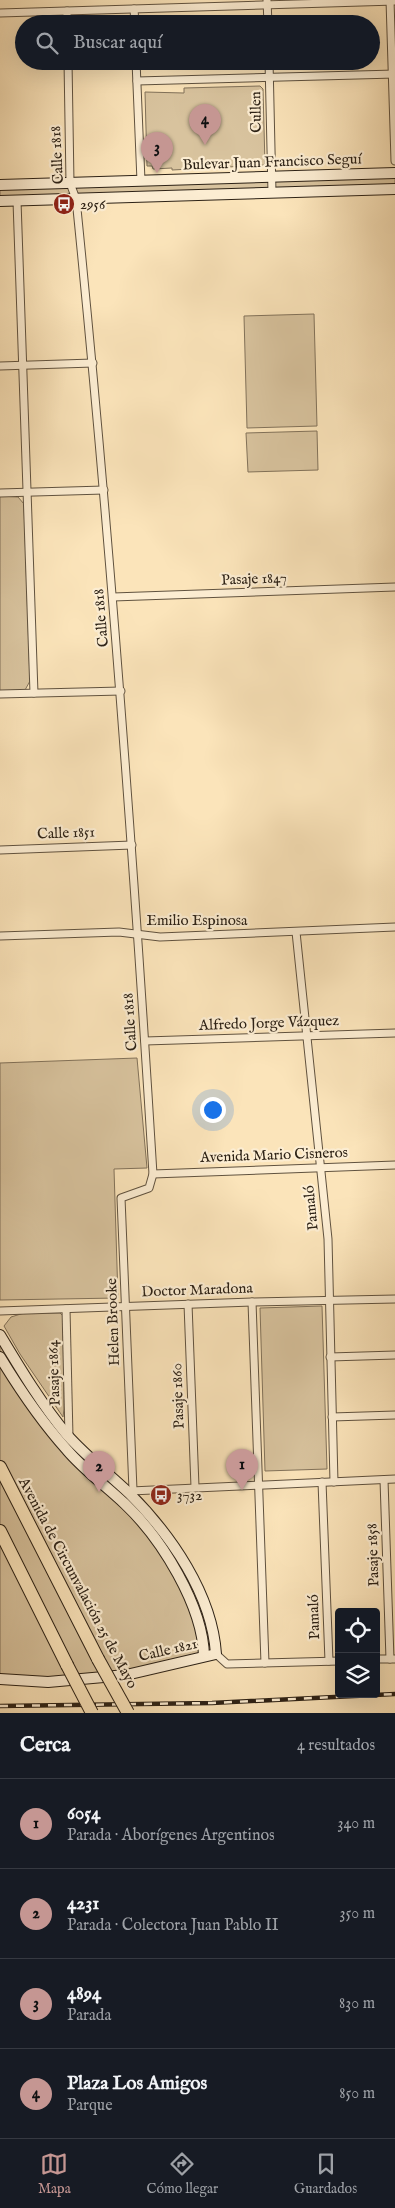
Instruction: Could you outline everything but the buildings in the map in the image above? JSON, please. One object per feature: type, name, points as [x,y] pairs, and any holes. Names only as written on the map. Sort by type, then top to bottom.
[{"type":"highway","name":"Avenida de Circunvalación 25 de Mayo","points":[[0,1467],[98,1659],[128,1713]]},
{"type":"highway","points":[[0,1531],[92,1713]]},
{"type":"main road","name":"Bulevar Juan Francisco Seguí","points":[[0,186],[395,173]]},
{"type":"main road","name":"Bulevar Juan Francisco Seguí","points":[[0,201],[395,189]]},
{"type":"main road","points":[[0,1335],[39,1398],[70,1437],[85,1454],[130,1491],[157,1526],[188,1572],[209,1616],[215,1638],[216,1654]]},
{"type":"main road","points":[[0,1357],[35,1412],[62,1444],[85,1469],[142,1522],[172,1566],[198,1617],[204,1639],[204,1656]]},
{"type":"main road","name":"Calle 1821","points":[[0,1679],[48,1682],[85,1680],[126,1675],[216,1654]]},
{"type":"street","points":[[0,13],[267,3],[392,1],[395,161]]},
{"type":"street","points":[[134,9],[134,15]]},
{"type":"street","name":"Calle 1818","points":[[68,70],[70,183],[76,199],[93,363],[121,690],[153,1174]]},
{"type":"street","points":[[136,70],[140,181]]},
{"type":"street","name":"Cullen","points":[[269,70],[272,193]]},
{"type":"street","points":[[137,81],[394,74]]},
{"type":"street","points":[[17,200],[34,693]]},
{"type":"street","points":[[0,366],[93,363]]},
{"type":"street","points":[[0,493],[104,490]]},
{"type":"street","name":"Pasaje 1847","points":[[113,597],[395,587]]},
{"type":"street","points":[[0,694],[121,690]]},
{"type":"street","name":"Calle 1851","points":[[0,850],[132,845]]},
{"type":"street","name":"Emilio Espinosa","points":[[0,936],[120,932],[160,936],[395,927]]},
{"type":"street","name":"Pamaló","points":[[296,932],[328,1239],[328,1301],[334,1482]]},
{"type":"street","name":"Alfredo Jorge Vázquez","points":[[145,1041],[395,1033]]},
{"type":"street","name":"Avenida Mario Cisneros","points":[[153,1174],[395,1165]]},
{"type":"street","name":"Helen Brooke","points":[[130,1491],[127,1306],[121,1198],[149,1188],[153,1174]]},
{"type":"street","name":"Doctor Maradona","points":[[0,1311],[395,1299]]},
{"type":"street","points":[[252,1302],[265,1663]]},
{"type":"street","name":"Pasaje 1860","points":[[188,1304],[195,1487]]},
{"type":"street","name":"Pasaje 1864","points":[[66,1309],[70,1437]]},
{"type":"street","points":[[330,1356],[395,1355]]},
{"type":"street","points":[[332,1417],[395,1415]]},
{"type":"street","points":[[118,1498],[130,1491],[395,1479]]},
{"type":"street","name":"Pasaje 1858","points":[[384,1480],[392,1659]]},
{"type":"street","name":"Pamaló","points":[[322,1482],[329,1661]]},
{"type":"street","name":"Calle 1821","points":[[216,1654],[227,1664],[335,1660]]},
{"type":"shaded area","points":[[260,86],[263,89],[265,165],[172,170],[172,168],[153,169],[152,166],[147,166],[145,92],[184,93],[184,88]]},
{"type":"shaded area","points":[[395,173],[395,189],[0,201],[0,185]]},
{"type":"shaded area","points":[[314,314],[317,426],[247,428],[244,316]]},
{"type":"shaded area","points":[[317,431],[318,470],[248,472],[246,433]]},
{"type":"shaded area","points":[[0,496],[18,497],[24,504],[30,681],[25,690],[0,692]]},
{"type":"shaded area","points":[[137,1058],[147,1168],[114,1169],[118,1298],[0,1300],[0,1063]]},
{"type":"shaded area","points":[[322,1306],[327,1469],[265,1471],[260,1308]]},
{"type":"shaded area","points":[[24,1313],[60,1313],[63,1316],[63,1417],[20,1354],[4,1326],[11,1317]]},
{"type":"shaded area","points":[[0,1335],[39,1398],[143,1509],[200,1595],[216,1654],[126,1675],[0,1679]]},
{"type":"railway","points":[[0,1706],[212,1703],[395,1694]]},
{"type":"place","name":"Plaza Los Amigos","points":[[205,145]]},
{"type":"place","name":"4894","points":[[157,173]]},
{"type":"place","name":"2956","points":[[64,204]]},
{"type":"place","name":"6054","points":[[242,1490]]},
{"type":"place","name":"4231","points":[[99,1492]]},
{"type":"place","name":"3732","points":[[161,1495]]}]
